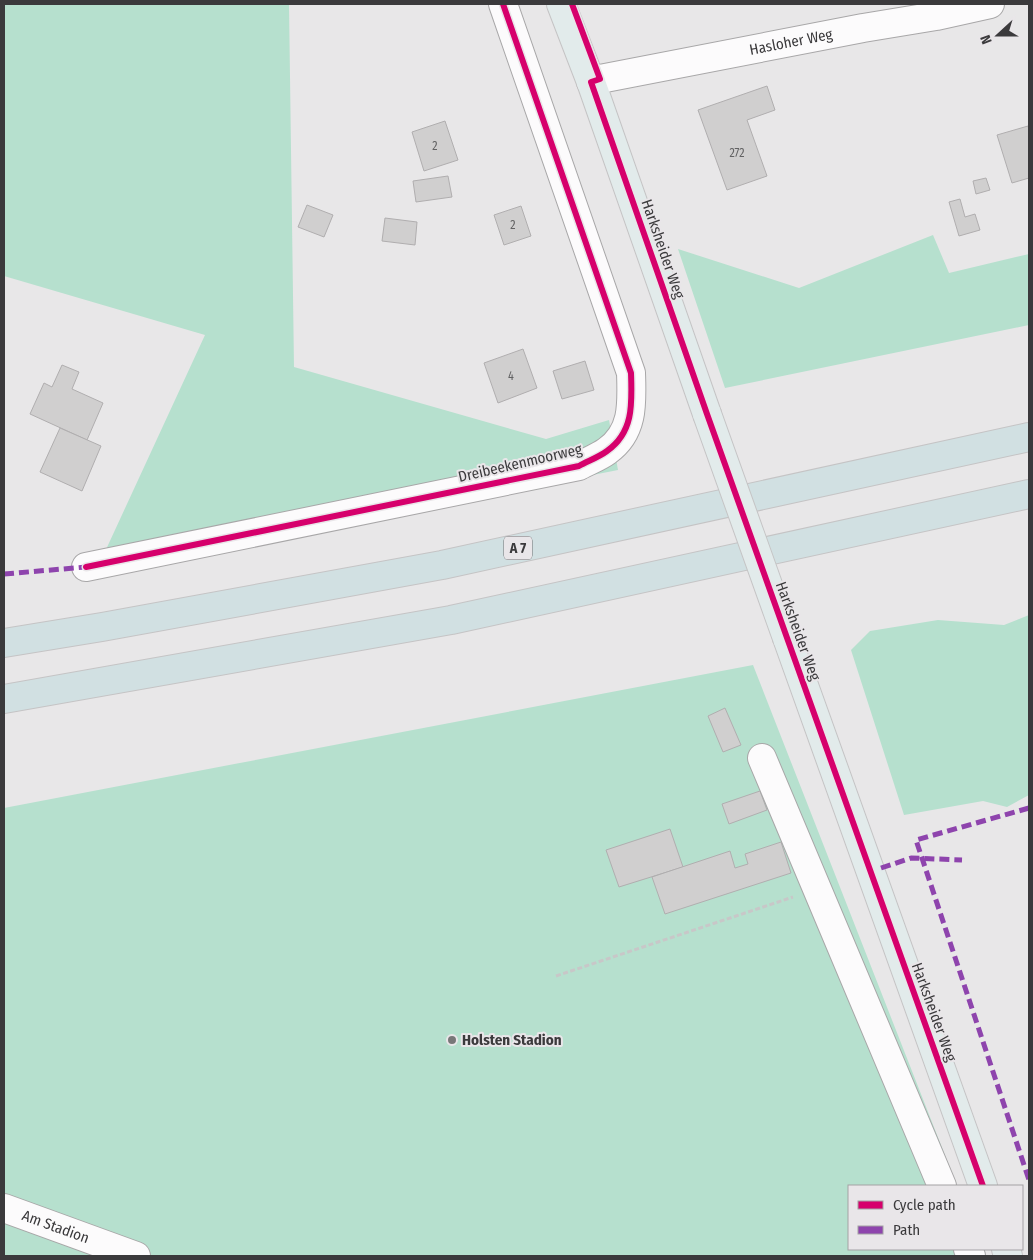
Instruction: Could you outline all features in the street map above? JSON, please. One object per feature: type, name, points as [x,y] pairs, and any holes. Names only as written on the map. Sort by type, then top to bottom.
[{"type":"highway","name":"A 7","points":[[4,643],[442,565],[1029,437]]},
{"type":"highway","points":[[4,699],[451,620],[1029,494]]},
{"type":"main road","name":"Harksheider Weg","points":[[561,4],[591,82],[707,414],[983,1185]]},
{"type":"street","name":"Dreibeekenmoorweg","points":[[86,568],[580,466],[607,452],[624,434],[632,406],[631,374],[503,4]]},
{"type":"street","name":"Hasloher Weg","points":[[591,82],[844,32],[935,10],[990,4]]},
{"type":"street","points":[[762,758],[942,1185]]},
{"type":"street","name":"Am Stadion","points":[[4,1208],[136,1256]]},
{"type":"path","points":[[556,976],[817,890]]},
{"type":"green space","points":[[4,4],[289,4],[294,367],[546,439],[609,420],[618,470],[135,566],[103,556],[205,335],[4,276]]},
{"type":"green space","points":[[933,235],[949,273],[1029,254],[1029,325],[725,388],[678,249],[799,288]]},
{"type":"green space","points":[[1029,615],[1029,795],[1007,807],[983,801],[904,815],[851,650],[870,631],[938,620],[1004,625]]},
{"type":"green space","name":"Holsten Stadion","points":[[753,665],[957,1185],[848,1185],[848,1250],[981,1250],[984,1256],[4,1256],[4,808]]},
{"type":"building","points":[[767,86],[775,110],[747,120],[767,176],[727,190],[698,110]]},
{"type":"building","points":[[445,121],[458,160],[424,171],[412,132]]},
{"type":"building","points":[[1028,126],[1029,178],[1012,183],[997,135]]},
{"type":"building","points":[[448,176],[452,197],[416,202],[413,181]]},
{"type":"building","points":[[986,178],[990,190],[976,194],[973,181]]},
{"type":"building","points":[[960,199],[965,217],[975,214],[980,230],[959,236],[949,202]]},
{"type":"building","points":[[307,205],[333,215],[324,237],[298,227]]},
{"type":"building","points":[[521,206],[531,236],[504,245],[494,215]]},
{"type":"building","points":[[385,218],[417,222],[415,245],[382,241]]},
{"type":"building","points":[[523,349],[537,388],[498,403],[484,363]]},
{"type":"building","points":[[585,361],[594,390],[562,399],[553,371]]},
{"type":"building","points":[[62,365],[79,372],[72,389],[103,403],[87,440],[30,414],[44,383],[52,387]]},
{"type":"building","points":[[60,428],[101,446],[82,491],[40,472]]},
{"type":"building","points":[[725,708],[741,745],[723,752],[708,716]]},
{"type":"building","points":[[760,791],[767,810],[729,824],[722,804]]},
{"type":"building","points":[[670,829],[683,867],[619,887],[606,850]]},
{"type":"building","points":[[781,842],[791,873],[665,914],[652,877],[730,851],[735,868],[748,864],[745,854]]},
{"type":"marked path","points":[[4,574],[86,567]]},
{"type":"marked path","points":[[1029,808],[916,840],[1029,1180]]},
{"type":"marked path","points":[[881,868],[911,858],[962,860]]},
{"type":"cycle path","points":[[86,567],[579,466],[607,451],[622,435],[630,416],[631,373],[503,4]]},
{"type":"cycle path","points":[[572,4],[600,79],[591,82],[707,414],[983,1185]]},
{"type":"place","name":"Holsten Stadion","points":[[452,1040]]}]
